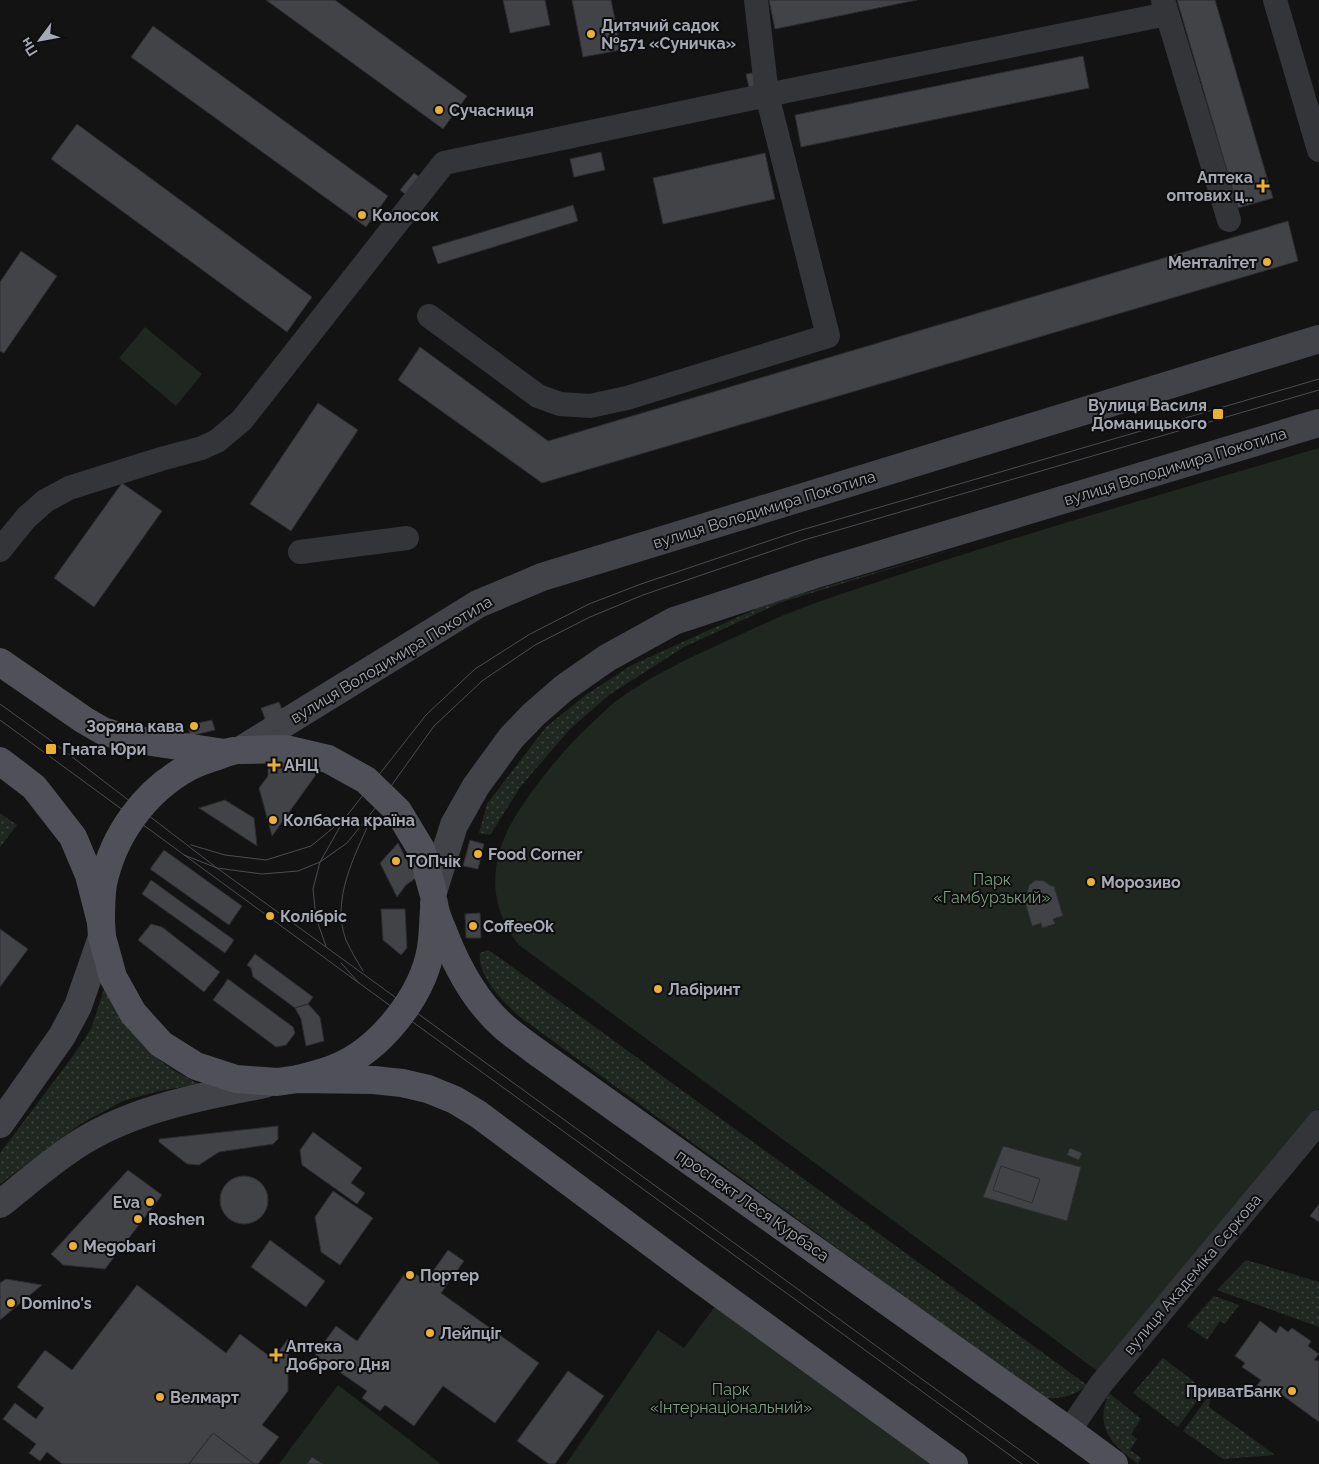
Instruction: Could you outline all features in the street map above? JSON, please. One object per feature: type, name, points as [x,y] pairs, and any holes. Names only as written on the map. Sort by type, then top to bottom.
[{"type":"main road","points":[[0,662],[103,731],[125,738],[233,751],[285,749],[328,759],[366,780],[398,811],[421,849],[434,901],[431,949],[419,986],[398,1020],[370,1047],[336,1068],[288,1080]]},
{"type":"main road","points":[[101,930],[103,885],[114,848],[133,816],[158,788],[189,767],[233,751]]},
{"type":"main road","points":[[0,761],[34,787],[73,837],[89,875],[113,977],[133,1013],[161,1044],[196,1066],[236,1079],[374,1080],[428,1088],[455,1100],[478,1114],[686,1270],[954,1464]]},
{"type":"main road","name":"проспект Леся Курбаса","points":[[434,901],[449,946],[466,982],[503,1026],[1114,1464]]},
{"type":"street","points":[[429,316],[538,396],[560,404],[590,406],[627,398],[828,336],[767,95],[756,0]]},
{"type":"street","points":[[1275,0],[1319,150]]},
{"type":"street","points":[[0,550],[26,518],[45,501],[69,488],[160,459],[202,448],[218,441],[242,420],[444,163],[767,95],[1165,7],[1229,220]]},
{"type":"street","name":"вулиця Володимира Покотила","points":[[233,751],[478,604],[542,577],[1319,338]]},
{"type":"street","name":"вулиця Володимира Покотила","points":[[434,901],[454,825],[476,786],[511,738],[533,715],[564,688],[607,658],[674,621],[818,573],[1319,423]]},
{"type":"street","points":[[300,552],[408,538]]},
{"type":"street","points":[[0,1124],[62,1036],[78,1006],[101,930]]},
{"type":"street","points":[[0,1204],[57,1159],[84,1141],[113,1126],[195,1098],[288,1080]]},
{"type":"street","name":"вулиця Академіка Сєркова","points":[[1069,1430],[1101,1384],[1319,1122]]},
{"type":"green space","points":[[145,327],[202,374],[176,406],[119,358]]},
{"type":"green space","name":"Парк «Гамбурзький»","points":[[1319,448],[1319,1108],[1100,1373],[519,945],[500,911],[495,876],[498,858],[503,840],[511,823],[547,772],[573,741],[616,701],[641,684],[681,662],[784,615],[858,588],[1029,534]]},
{"type":"green space","points":[[959,548],[782,602],[684,647],[609,695],[570,729],[521,786],[490,835],[479,833],[487,804],[546,727],[587,694],[632,665],[769,603]]},
{"type":"green space","points":[[0,813],[17,825],[0,847]]},
{"type":"green space","points":[[488,950],[1087,1385],[1077,1392],[1066,1396],[1043,1398],[520,1017],[492,988],[483,971],[480,953]]},
{"type":"green space","points":[[104,989],[123,1019],[144,1046],[166,1065],[199,1084],[159,1091],[123,1101],[82,1123],[0,1184],[0,1153],[91,1029]]},
{"type":"green space","points":[[1246,1260],[1319,1282],[1319,1327],[1217,1290]]},
{"type":"green space","points":[[1214,1296],[1239,1305],[1225,1324],[1220,1321],[1207,1340],[1187,1326]]},
{"type":"green space","name":"Парк «Інтернаціональний»","points":[[716,1305],[934,1464],[566,1464],[658,1330],[684,1348]]},
{"type":"green space","points":[[1163,1358],[1205,1390],[1178,1427],[1133,1393]]},
{"type":"green space","points":[[338,1385],[441,1464],[279,1464]]},
{"type":"green space","points":[[1109,1393],[1141,1419],[1131,1434],[1137,1439],[1130,1450],[1141,1458],[1138,1464],[1113,1442],[1104,1425],[1103,1416]]},
{"type":"green space","points":[[1210,1394],[1209,1407],[1275,1455],[1223,1459],[1183,1431]]},
{"type":"building","points":[[266,0],[335,0],[467,96],[443,129]]},
{"type":"building","points":[[503,0],[545,0],[550,25],[510,33]]},
{"type":"building","points":[[572,0],[611,0],[621,50],[583,57]]},
{"type":"building","points":[[769,0],[917,0],[775,29]]},
{"type":"building","points":[[1177,0],[1215,0],[1273,198],[1238,208]]},
{"type":"building","points":[[153,26],[388,196],[366,227],[131,57]]},
{"type":"building","points":[[1083,56],[1089,88],[801,147],[795,115]]},
{"type":"building","points":[[759,72],[762,89],[750,92],[746,74]]},
{"type":"building","points":[[77,124],[312,297],[287,332],[51,159]]},
{"type":"building","points":[[601,152],[605,170],[574,177],[570,159]]},
{"type":"building","points":[[765,153],[775,199],[663,224],[653,178]]},
{"type":"building","points":[[414,173],[423,180],[409,197],[400,190]]},
{"type":"building","points":[[573,205],[578,221],[438,264],[432,247]]},
{"type":"building","points":[[1288,221],[1298,261],[542,483],[398,380],[420,347],[548,441]]},
{"type":"building","points":[[21,251],[57,276],[4,353],[0,351],[0,282]]},
{"type":"building","points":[[318,403],[358,430],[291,531],[250,504]]},
{"type":"building","points":[[122,483],[162,511],[94,607],[54,578]]},
{"type":"building","points":[[279,702],[283,712],[265,719],[261,708]]},
{"type":"building","points":[[212,720],[215,730],[190,736],[188,725]]},
{"type":"building","points":[[268,759],[318,772],[272,836],[259,788],[268,776]]},
{"type":"building","points":[[225,800],[254,818],[257,846],[199,808]]},
{"type":"building","points":[[470,840],[484,844],[478,869],[463,866]]},
{"type":"building","points":[[398,843],[416,878],[406,885],[397,897],[380,863]]},
{"type":"building","points":[[164,850],[242,906],[229,925],[150,869]]},
{"type":"building","points":[[151,880],[234,940],[225,953],[142,894]]},
{"type":"building","points":[[1036,880],[1044,881],[1054,886],[1063,916],[1053,919],[1055,924],[1042,928],[1041,923],[1032,926],[1023,895],[1027,894],[1029,885]]},
{"type":"building","points":[[381,909],[405,909],[407,948],[401,955],[383,940]]},
{"type":"building","name":"CoffeeOk","points":[[480,913],[481,938],[466,938],[465,914]]},
{"type":"building","points":[[151,924],[162,927],[220,972],[204,992],[138,940]]},
{"type":"building","points":[[0,929],[28,949],[0,987]]},
{"type":"building","points":[[255,954],[313,997],[308,1004],[295,1008],[253,977],[251,968],[247,965]]},
{"type":"building","points":[[228,979],[293,1027],[295,1033],[286,1045],[276,1047],[213,1000]]},
{"type":"building","points":[[308,1004],[320,1017],[324,1041],[306,1046],[301,1019],[295,1008]]},
{"type":"building","points":[[278,1126],[278,1139],[273,1144],[219,1152],[199,1165],[187,1164],[159,1142],[159,1139]]},
{"type":"building","points":[[313,1132],[362,1168],[351,1183],[365,1193],[357,1204],[302,1165],[300,1150]]},
{"type":"building","points":[[1003,1146],[1081,1167],[1067,1221],[983,1197]]},
{"type":"building","points":[[1070,1148],[1082,1153],[1079,1160],[1067,1155]]},
{"type":"building","points":[[1001,1166],[1040,1179],[1032,1203],[993,1190]]},
{"type":"building","points":[[128,1170],[162,1195],[105,1269],[63,1265],[51,1254]]},
{"type":"building","points":[[239,1176],[249,1176],[261,1183],[268,1195],[268,1205],[261,1217],[249,1224],[239,1224],[231,1220],[224,1213],[220,1205],[220,1195],[224,1187],[231,1180]]},
{"type":"building","points":[[333,1191],[373,1218],[340,1265],[321,1252],[315,1217]]},
{"type":"building","points":[[1319,1204],[1319,1222],[1310,1216]]},
{"type":"building","points":[[270,1240],[325,1281],[306,1307],[251,1267]]},
{"type":"building","name":"Лейпціг","points":[[448,1250],[464,1261],[441,1293],[539,1363],[495,1423],[443,1386],[414,1426],[385,1405],[380,1411],[362,1398],[367,1391],[315,1355],[336,1326],[357,1341],[408,1269],[426,1281]]},
{"type":"building","name":"Domino's","points":[[6,1279],[42,1285],[0,1320],[0,1283]]},
{"type":"building","points":[[137,1285],[226,1353],[240,1334],[273,1359],[288,1339],[288,1391],[262,1425],[279,1437],[258,1464],[254,1464],[213,1433],[189,1464],[62,1464],[47,1452],[40,1461],[29,1453],[36,1444],[3,1419],[15,1403],[36,1419],[44,1408],[17,1387],[45,1350],[72,1370]]},
{"type":"building","points":[[1260,1321],[1276,1333],[1280,1326],[1288,1332],[1292,1328],[1311,1341],[1308,1346],[1319,1354],[1314,1360],[1319,1361],[1319,1422],[1271,1387],[1264,1397],[1254,1390],[1261,1380],[1242,1367],[1245,1363],[1235,1356]]},
{"type":"building","points":[[568,1371],[604,1396],[555,1464],[549,1464],[517,1441]]},
{"type":"building","points":[[213,1433],[254,1464],[189,1464]]},
{"type":"building","points":[[312,1457],[323,1464],[307,1464]]},
{"type":"tram line","points":[[326,946],[316,918],[313,889],[320,862],[345,818],[426,715],[475,669],[530,634],[589,604],[641,584],[798,531],[1319,379]]},
{"type":"tram line","points":[[184,855],[217,868],[262,874],[298,871],[320,862],[347,843],[376,807],[434,726],[482,681],[535,645],[590,617],[643,595],[804,540],[1319,390]]},
{"type":"tram line","points":[[0,704],[217,868],[1039,1464]]},
{"type":"tram line","points":[[0,720],[1022,1464]]},
{"type":"tram line","points":[[363,971],[346,940],[341,910],[346,879],[370,821]]},
{"type":"tram line","points":[[191,845],[225,855],[266,860],[311,846],[339,823]]},
{"type":"tram line","points":[[341,963],[359,983]]},
{"type":"place","name":"Дитячий садок №571 «Суничка»","points":[[591,34]]},
{"type":"place","name":"Сучасниця","points":[[439,110]]},
{"type":"place","name":"Аптека оптових ц‥","points":[[1263,186]]},
{"type":"place","name":"Колосок","points":[[362,215]]},
{"type":"place","name":"Менталітет","points":[[1267,262]]},
{"type":"place","name":"Вулиця Василя Доманицького","points":[[1218,414]]},
{"type":"place","name":"Зоряна кава","points":[[194,726]]},
{"type":"place","name":"Гната Юри","points":[[51,749]]},
{"type":"place","name":"АНЦ","points":[[274,765]]},
{"type":"place","name":"Колбасна країна","points":[[273,820]]},
{"type":"place","name":"Food Corner","points":[[478,854]]},
{"type":"place","name":"ТОПчік","points":[[396,861]]},
{"type":"place","name":"Морозиво","points":[[1091,882]]},
{"type":"place","name":"Колібріс","points":[[270,916]]},
{"type":"place","name":"CoffeeOk","points":[[473,926]]},
{"type":"place","name":"Лабіринт","points":[[658,989]]},
{"type":"place","name":"Eva","points":[[150,1202]]},
{"type":"place","name":"Roshen","points":[[138,1219]]},
{"type":"place","name":"Megobari","points":[[73,1246]]},
{"type":"place","name":"Портер","points":[[410,1275]]},
{"type":"place","name":"Domino's","points":[[11,1303]]},
{"type":"place","name":"Лейпціг","points":[[430,1333]]},
{"type":"place","name":"Аптека Доброго Дня","points":[[276,1355]]},
{"type":"place","name":"ПриватБанк","points":[[1292,1391]]},
{"type":"place","name":"Велмарт","points":[[160,1397]]}]
